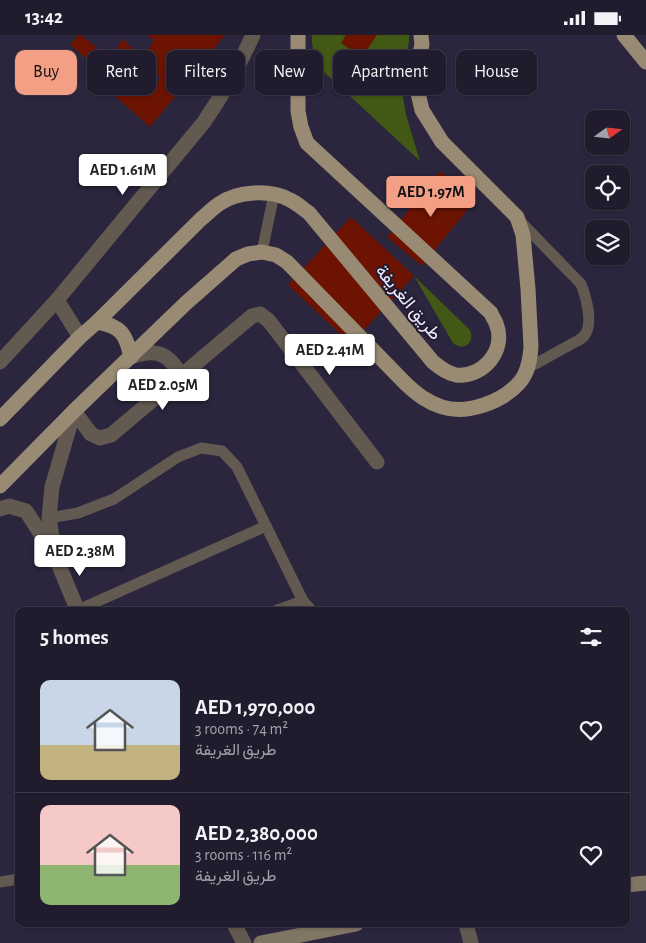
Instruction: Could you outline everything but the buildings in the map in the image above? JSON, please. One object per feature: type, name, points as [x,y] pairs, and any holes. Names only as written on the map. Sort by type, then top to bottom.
[{"type":"main road","name":"طريق الغريفة","points":[[0,419],[80,337],[202,219],[220,203],[242,194],[274,194],[289,199],[309,213],[429,357],[443,370],[455,375],[468,375],[480,370],[490,361],[497,350],[499,338],[497,325],[491,313],[307,143],[298,111],[298,35]]},
{"type":"main road","points":[[0,487],[74,411],[186,303],[236,259],[248,254],[262,252],[276,255],[287,262],[423,399],[443,408],[465,409],[487,405],[520,383],[528,368],[531,347],[528,289],[522,235],[517,217],[442,141],[422,110],[417,89],[417,64],[422,45],[421,35]]},
{"type":"main road","points":[[624,35],[646,62]]},
{"type":"main road","points":[[97,322],[110,324],[121,331],[128,342],[131,357]]},
{"type":"street","points":[[0,362],[57,300],[204,122],[231,80],[253,35]]},
{"type":"street","points":[[57,300],[80,337]]},
{"type":"street","points":[[74,411],[91,434],[100,438],[111,435],[252,316],[260,314],[269,321],[377,462]]},
{"type":"street","points":[[131,357],[143,353],[155,353],[166,357],[175,365],[181,375]]},
{"type":"street","points":[[55,556],[50,519],[52,487],[74,411]]},
{"type":"street","points":[[0,509],[9,506],[26,511],[55,556],[77,607]]},
{"type":"street","points":[[630,885],[646,883]]},
{"type":"street","points":[[236,927],[244,943]]},
{"type":"street","points":[[260,943],[307,938],[345,927]]},
{"type":"street","points":[[467,927],[471,943]]},
{"type":"lane","points":[[262,252],[274,194]]},
{"type":"lane","points":[[517,217],[581,284],[588,306],[588,329],[584,336],[528,368]]},
{"type":"lane","points":[[50,519],[78,513],[114,499],[178,457],[201,448],[222,451],[237,467],[304,601],[309,607]]},
{"type":"lane","points":[[85,607],[266,526]]},
{"type":"lane","points":[[287,607],[304,601]]},
{"type":"lane","points":[[0,882],[15,880]]},
{"type":"green space","points":[[312,35],[409,35],[407,50],[333,50],[333,80],[323,70],[323,50],[314,50]]},
{"type":"green space","points":[[349,95],[403,95],[406,115],[420,161]]},
{"type":"green space","points":[[414,276],[470,330],[471,339],[468,345],[461,347],[453,343]]}]
